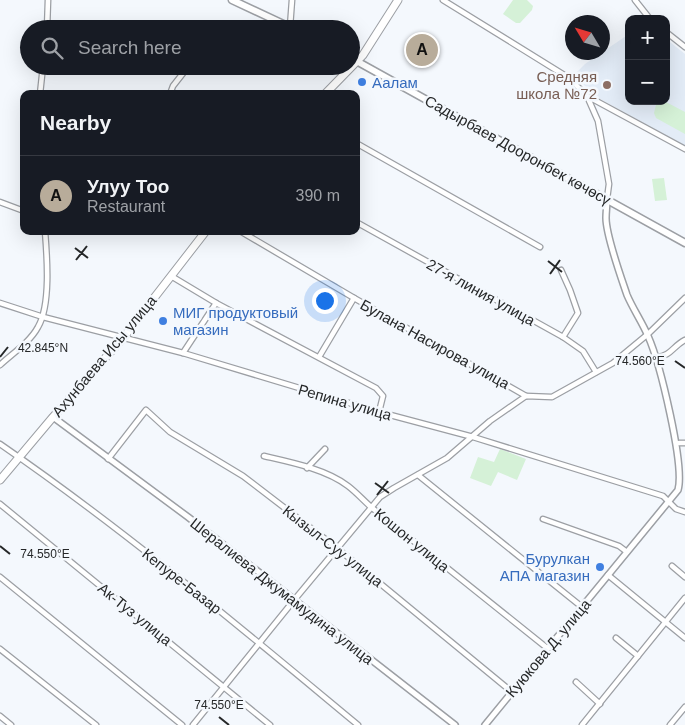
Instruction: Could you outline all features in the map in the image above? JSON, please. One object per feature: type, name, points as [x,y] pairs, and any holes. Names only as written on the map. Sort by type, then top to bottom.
[{"type":"main road","points":[[232,0],[275,20]]},
{"type":"main road","points":[[360,57],[392,12],[398,0]]},
{"type":"main road","name":"Садырбаев Дооронбек көчөсү","points":[[360,63],[685,243]]},
{"type":"main road","points":[[328,90],[341,75]]},
{"type":"main road","name":"Ахунбаева Исы улица","points":[[0,480],[123,338],[203,235]]},
{"type":"street","points":[[47,20],[48,0]]},
{"type":"street","points":[[292,0],[292,20]]},
{"type":"street","points":[[443,0],[568,78],[587,96],[685,149]]},
{"type":"street","points":[[635,0],[647,15]]},
{"type":"street","points":[[670,35],[685,47]]},
{"type":"street","points":[[40,90],[42,75]]},
{"type":"street","points":[[172,90],[182,75]]},
{"type":"street","points":[[587,96],[598,121],[609,184],[607,199]]},
{"type":"street","points":[[360,145],[540,247]]},
{"type":"street","name":"Куюкова Д. улица","points":[[485,725],[678,490],[682,482],[682,443],[663,373],[648,334],[628,296],[608,231],[606,219],[607,199]]},
{"type":"street","points":[[0,202],[20,210]]},
{"type":"street","name":"27-я линия улица","points":[[360,224],[563,337],[583,351],[596,372]]},
{"type":"street","points":[[0,365],[27,341],[38,328],[43,317],[47,268],[45,235]]},
{"type":"street","name":"Булана Насирова улица","points":[[247,235],[526,396]]},
{"type":"street","points":[[561,270],[578,313],[563,337]]},
{"type":"street","points":[[171,276],[216,303],[376,388],[383,396],[379,412]]},
{"type":"street","points":[[319,357],[354,298]]},
{"type":"street","points":[[193,725],[294,599],[380,497],[447,458],[490,421],[526,396],[552,397],[613,363],[648,334],[685,298]]},
{"type":"street","name":"Репина улица","points":[[0,302],[43,317],[183,353],[379,412],[473,437],[663,496],[676,509],[685,512]]},
{"type":"street","points":[[183,353],[216,303]]},
{"type":"street","points":[[657,357],[669,354],[685,340]]},
{"type":"street","name":"Кызыл-Суу улица","points":[[108,459],[146,410],[170,432],[243,476],[337,548],[512,692]]},
{"type":"street","name":"Шералиева Джумамудина улица","points":[[53,417],[294,599],[455,725]]},
{"type":"street","name":"Кепуре-Базар","points":[[0,444],[69,493],[168,570],[260,643],[358,725]]},
{"type":"street","points":[[307,468],[325,449]]},
{"type":"street","name":"Кошон улица","points":[[264,456],[307,468],[347,484],[371,507],[548,648]]},
{"type":"street","points":[[418,475],[582,607]]},
{"type":"street","name":"Ак-Туз улица","points":[[0,504],[270,725]]},
{"type":"street","points":[[543,519],[619,546],[627,552]]},
{"type":"street","points":[[672,566],[685,577]]},
{"type":"street","points":[[608,575],[685,638]]},
{"type":"street","points":[[0,577],[182,725]]},
{"type":"street","points":[[582,725],[685,598]]},
{"type":"street","points":[[616,638],[638,656]]},
{"type":"street","points":[[0,648],[96,725]]},
{"type":"street","points":[[576,682],[600,704]]},
{"type":"street","points":[[670,725],[685,707]]},
{"type":"street","points":[[0,716],[11,725]]},
{"type":"shaded area","name":"Средняя школа №72","points":[[625,37],[625,105],[670,105],[670,42],[685,54],[685,146],[595,96],[574,75],[591,60],[610,60],[610,47]]},
{"type":"green space","points":[[513,0],[527,0],[533,6],[532,10],[520,23],[516,23],[503,14]]},
{"type":"green space","points":[[670,104],[685,112],[685,134],[656,118],[654,113],[656,105]]},
{"type":"green space","points":[[664,178],[667,200],[655,201],[652,179]]},
{"type":"green space","points":[[500,449],[526,459],[517,480],[498,472],[491,486],[470,478],[478,457],[494,462]]},
{"type":"place","name":"Улуу Тоо","points":[[422,50]]},
{"type":"place","name":"Аалам","points":[[362,82]]},
{"type":"place","name":"Средняя школа №72","points":[[607,85]]},
{"type":"place","name":"МИГ продуктовый магазин","points":[[163,321]]},
{"type":"place","name":"Бурулкан АПА магазин","points":[[600,567]]}]
